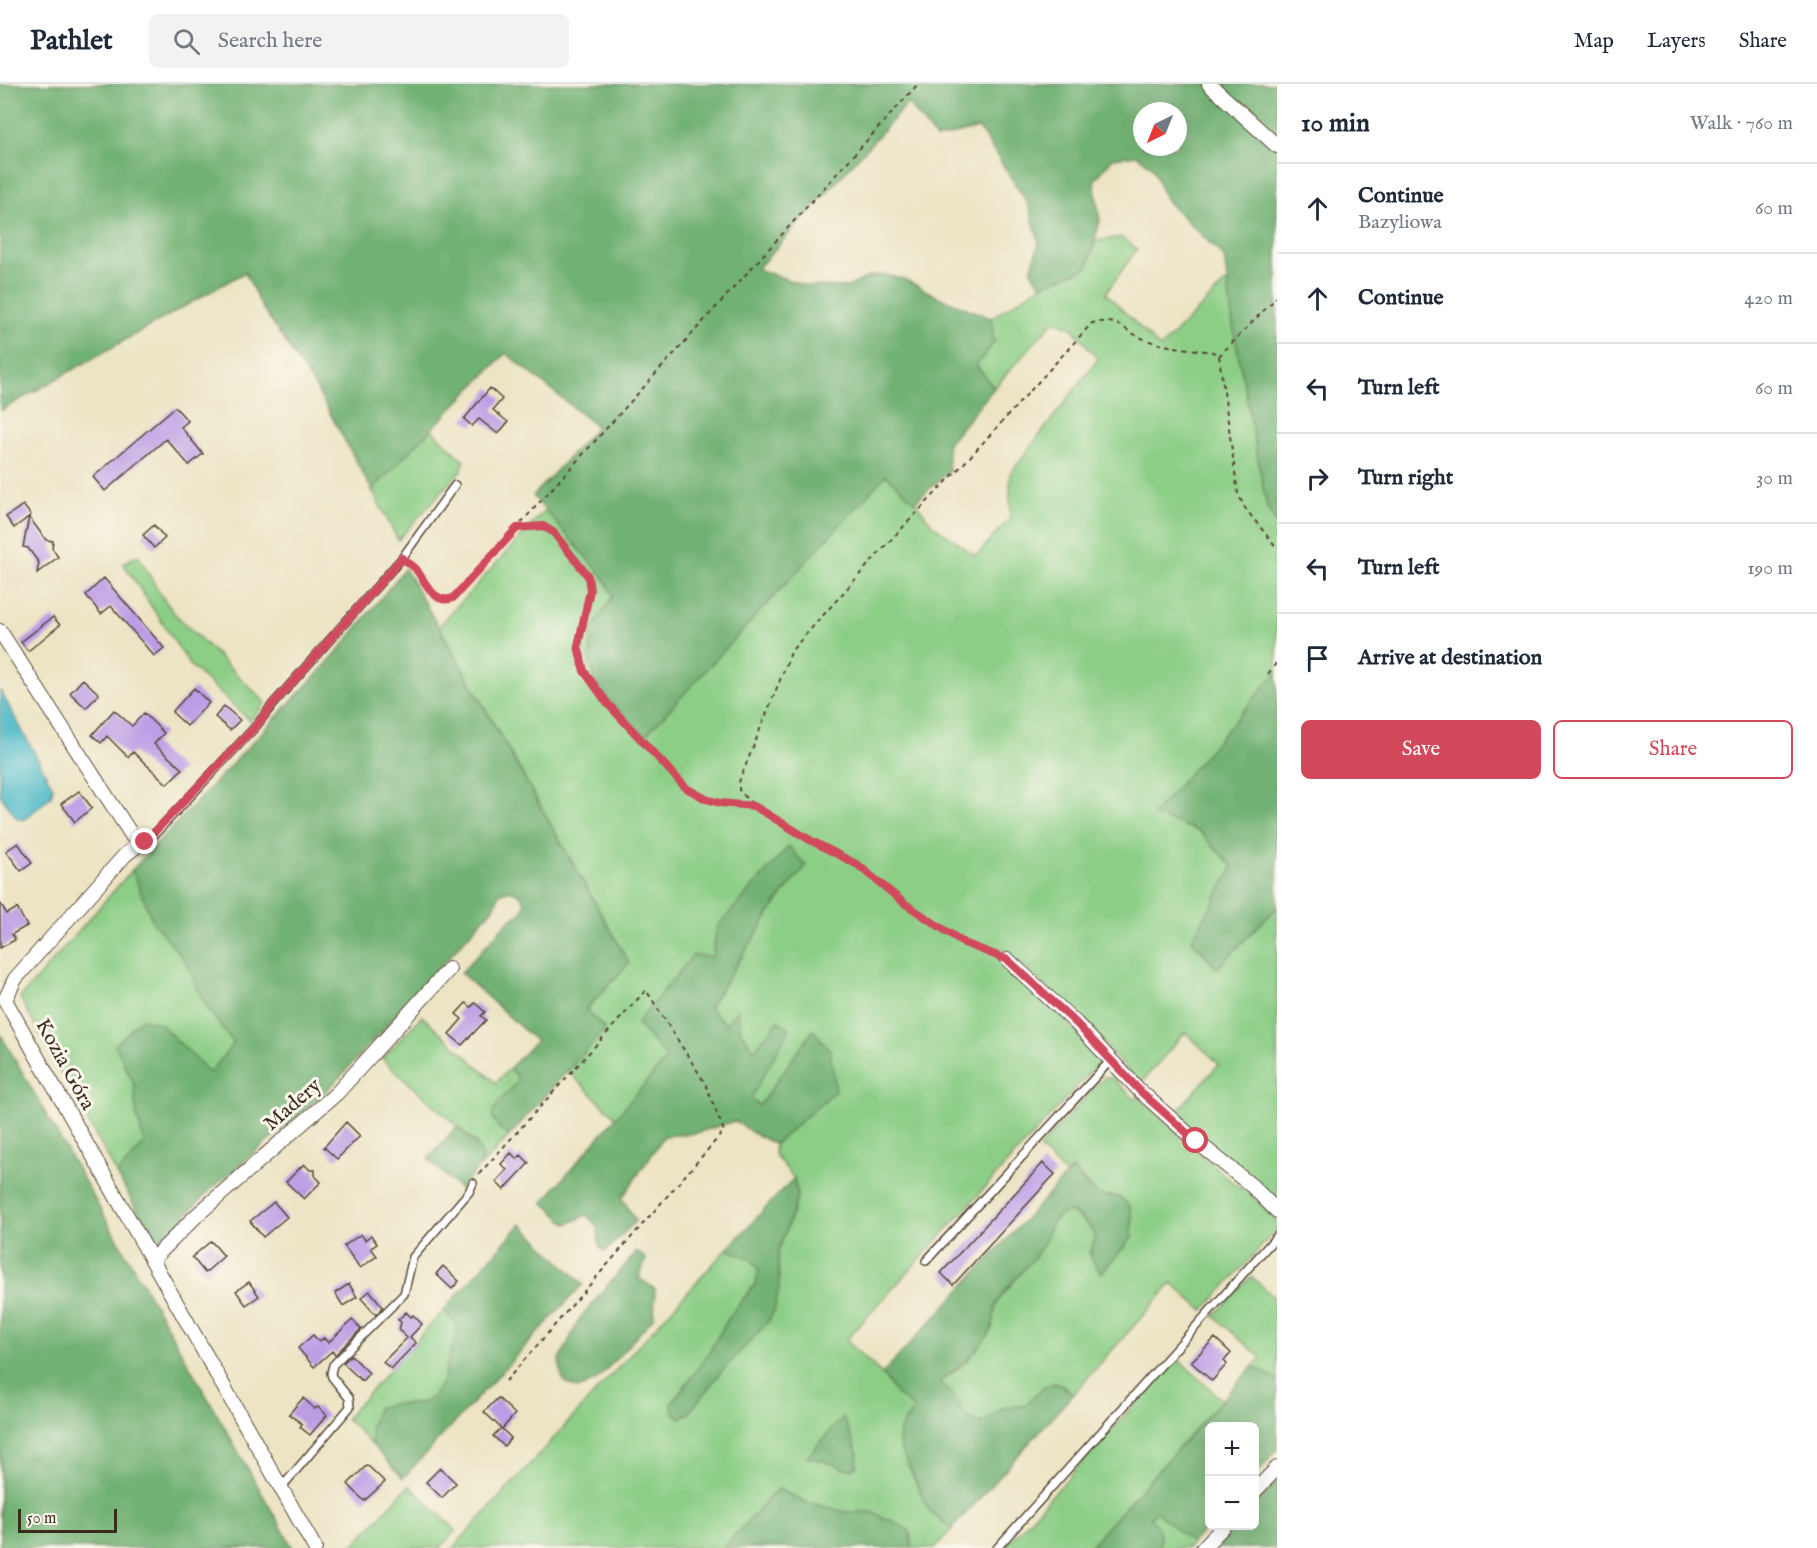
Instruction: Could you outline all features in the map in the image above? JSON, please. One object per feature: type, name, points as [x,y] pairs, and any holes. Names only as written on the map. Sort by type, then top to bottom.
[{"type":"street","points":[[1209,84],[1277,146]]},
{"type":"street","points":[[0,631],[138,845]]},
{"type":"street","name":"Kozia Góra","points":[[138,845],[125,855],[15,979],[5,1000],[315,1548]]},
{"type":"street","points":[[1008,960],[1076,1023],[1110,1061],[1188,1134],[1252,1186],[1277,1211]]},
{"type":"street","name":"Madery","points":[[152,1260],[197,1215],[337,1093],[449,969]]},
{"type":"street","points":[[1259,1487],[1277,1468]]},
{"type":"street","points":[[1203,1548],[1220,1530]]},
{"type":"lane","points":[[138,845],[152,837],[257,725],[402,558],[455,485]]},
{"type":"lane","points":[[926,1261],[1110,1061]]},
{"type":"lane","points":[[281,1488],[350,1407],[349,1398],[332,1377],[333,1365],[404,1294],[413,1257],[469,1192],[474,1183]]},
{"type":"lane","points":[[997,1548],[1277,1236]]},
{"type":"path","points":[[402,558],[414,567],[438,598],[447,601],[453,598],[918,84]]},
{"type":"path","points":[[1219,356],[1277,297]]},
{"type":"path","points":[[1008,960],[964,943],[904,903],[858,865],[810,840],[754,806],[739,790],[739,782],[792,650],[1092,323],[1105,321],[1120,323],[1144,339],[1213,352],[1219,356],[1238,494],[1245,508],[1277,548]]},
{"type":"path","points":[[517,528],[543,526],[553,532],[588,576],[590,590],[578,646],[580,660],[588,677],[607,703],[686,788],[706,799],[720,803],[754,806]]},
{"type":"path","points":[[1268,674],[1277,662]]},
{"type":"path","points":[[474,1183],[479,1174],[646,990],[705,1083],[724,1131],[506,1381]]},
{"type":"green space","points":[[0,84],[1277,84],[1277,524],[1267,508],[1233,325],[1224,257],[1165,199],[1153,168],[1138,156],[1187,156],[1187,102],[1133,102],[1133,156],[1113,158],[1094,181],[1100,221],[1087,268],[1042,285],[1031,272],[1039,241],[1028,204],[979,128],[936,139],[908,103],[757,269],[806,286],[848,287],[870,276],[885,275],[906,280],[936,296],[991,318],[994,342],[976,365],[994,388],[947,445],[949,471],[915,502],[886,475],[645,736],[608,699],[595,680],[590,664],[591,631],[613,596],[604,578],[533,496],[597,427],[506,353],[372,490],[316,388],[261,306],[245,272],[0,411]]},
{"type":"green space","points":[[1121,237],[1137,249],[1106,293],[1160,348],[1227,281],[1267,508],[1277,524],[1277,672],[1154,815],[1199,831],[1233,867],[1192,940],[1217,968],[1277,907],[1277,1202],[1174,1115],[1219,1064],[1185,1032],[1140,1084],[1089,1027],[1004,949],[998,956],[1056,1010],[1102,1059],[846,1340],[882,1374],[898,1396],[915,1408],[900,1432],[903,1450],[929,1507],[935,1516],[952,1529],[935,1548],[912,1548],[895,1522],[871,1512],[845,1512],[803,1501],[778,1489],[723,1548],[453,1548],[727,1249],[752,1259],[759,1270],[756,1283],[730,1316],[705,1359],[688,1414],[779,1289],[778,1252],[796,1203],[797,1193],[794,1178],[774,1154],[775,1144],[836,1090],[759,1106],[750,1098],[754,1051],[741,1031],[737,1011],[726,1024],[709,1007],[779,899],[805,866],[712,957],[637,1024],[668,1057],[616,1118],[568,1071],[605,1029],[586,1010],[629,963],[439,626],[546,509],[604,578],[613,596],[591,631],[595,680],[608,699],[645,735],[886,474],[915,502],[932,524],[976,556],[1010,518],[1010,474],[1098,359],[1072,328],[1054,321],[994,388],[976,365],[994,342],[991,318],[1042,285],[1087,268],[1096,241]],"holes":[[[843,1418],[858,1454],[845,1469],[807,1457]]]},
{"type":"green space","points":[[431,429],[464,461],[462,469],[398,540],[372,490]]},
{"type":"green space","points":[[138,555],[173,612],[266,703],[250,721],[190,665],[123,563]]},
{"type":"green space","points":[[405,568],[629,963],[586,1009],[605,1029],[509,1136],[499,1128],[492,1117],[493,1112],[518,1079],[509,1069],[536,1041],[461,973],[510,919],[521,914],[525,903],[520,894],[510,890],[499,894],[495,906],[325,1092],[208,1192],[163,1239],[152,1238],[117,1174],[142,1146],[144,1140],[136,1112],[134,1084],[115,1045],[141,1019],[159,1023],[210,1073],[234,1043],[210,1012],[198,991],[187,963],[153,922],[132,870],[336,654]]},
{"type":"green space","points":[[1277,672],[1277,907],[1217,968],[1192,940],[1233,867],[1199,831],[1153,815]]},
{"type":"green space","points":[[789,846],[806,866],[779,899],[709,1007],[726,1024],[737,1010],[741,1031],[754,1050],[778,1021],[790,1028],[751,1098],[759,1106],[813,1030],[830,1050],[836,1090],[775,1144],[735,1121],[696,1133],[664,1136],[622,1198],[636,1221],[605,1252],[599,1246],[598,1228],[587,1215],[567,1224],[543,1202],[667,1058],[637,1023],[693,955],[712,957],[717,927]]},
{"type":"green space","points":[[132,870],[153,921],[187,963],[198,991],[210,1012],[234,1043],[210,1073],[159,1023],[123,1065],[130,1073],[134,1084],[136,1112],[144,1141],[117,1174],[20,998]]},
{"type":"green space","points":[[422,1016],[496,1083],[509,1069],[518,1079],[514,1087],[493,1110],[499,1128],[509,1136],[481,1166],[483,1158],[476,1143],[382,1059]]},
{"type":"green space","points":[[0,1033],[293,1548],[0,1548]]},
{"type":"green space","points":[[1104,1077],[1112,1078],[1135,1099],[1138,1097],[1232,1182],[1252,1196],[1277,1222],[1277,1229],[1203,1311],[1172,1283],[1073,1394],[1063,1385],[1054,1383],[1044,1386],[1025,1406],[1001,1409],[984,1422],[975,1422],[965,1416],[957,1400],[939,1382],[966,1363],[992,1329],[996,1304],[1043,1245],[1051,1224],[1062,1213],[1070,1212],[1088,1225],[1095,1235],[1094,1245],[1089,1253],[1101,1273],[1132,1238],[1133,1218],[1119,1197],[1098,1195],[1072,1169],[1066,1175],[1039,1148]]},
{"type":"green space","points":[[456,1127],[475,1144],[482,1157],[477,1170],[460,1189],[428,1159]]},
{"type":"green space","points":[[1072,1169],[1096,1193],[1101,1196],[1118,1197],[1128,1204],[1131,1214],[1132,1238],[1101,1273],[1090,1254],[1095,1234],[1077,1215],[1062,1214],[1054,1220],[1038,1253],[997,1303],[992,1327],[981,1345],[939,1381],[956,1398],[965,1415],[970,1420],[980,1423],[1001,1409],[1025,1406],[1042,1389],[1053,1384],[1073,1394],[952,1529],[927,1508],[902,1453],[899,1442],[900,1430],[914,1408],[898,1396],[882,1374]]},
{"type":"green space","points":[[794,1178],[796,1202],[778,1252],[779,1289],[774,1311],[768,1322],[721,1372],[688,1414],[680,1418],[673,1412],[671,1404],[705,1359],[730,1316],[756,1283],[759,1270],[752,1259],[727,1249]]},
{"type":"green space","points":[[521,1224],[583,1284],[403,1478],[372,1445],[371,1427],[377,1408],[393,1404],[419,1404],[432,1397],[443,1382],[447,1362],[458,1333],[457,1327],[444,1310]]},
{"type":"green space","points":[[637,1251],[646,1259],[639,1278],[655,1289],[654,1317],[597,1380],[578,1389],[563,1381],[559,1361],[580,1318]]},
{"type":"green space","points":[[1251,1276],[1277,1300],[1277,1381],[1252,1367],[1261,1358],[1214,1316]]},
{"type":"green space","points":[[444,1310],[457,1327],[458,1333],[443,1382],[432,1397],[419,1404],[393,1404],[377,1408],[371,1427],[372,1445],[346,1418]]},
{"type":"green space","points":[[1177,1358],[1222,1400],[1088,1548],[1004,1548]]},
{"type":"green space","points":[[1252,1367],[1277,1381],[1277,1450],[1259,1470],[1259,1422],[1205,1422],[1205,1528],[1192,1543],[1156,1512],[1150,1518],[1159,1532],[1159,1548],[1088,1548]]},
{"type":"green space","points":[[843,1417],[858,1454],[857,1466],[845,1469],[807,1457]]},
{"type":"green space","points":[[1277,1481],[1277,1548],[1216,1548],[1232,1530],[1259,1530],[1259,1501]]},
{"type":"green space","points":[[409,1485],[456,1530],[440,1548],[351,1548]]},
{"type":"green space","points":[[778,1489],[803,1501],[845,1512],[871,1512],[895,1522],[910,1531],[912,1548],[723,1548]]},
{"type":"green space","points":[[1156,1511],[1192,1543],[1188,1548],[1159,1548],[1160,1535],[1150,1518]]},
{"type":"water","points":[[0,690],[53,787],[51,796],[24,820],[17,818],[0,795]]},
{"type":"building","points":[[490,388],[502,399],[493,410],[508,422],[498,434],[479,419],[472,426],[464,419]]},
{"type":"building","points":[[175,407],[188,421],[181,427],[203,454],[189,465],[166,439],[105,491],[93,477]]},
{"type":"building","points":[[23,505],[31,515],[14,528],[6,517]]},
{"type":"building","points":[[29,517],[46,540],[53,541],[52,548],[58,557],[37,573],[39,563],[28,548],[23,547]]},
{"type":"building","points":[[154,525],[165,538],[154,548],[143,535]]},
{"type":"building","points":[[104,578],[164,648],[154,656],[111,606],[101,614],[86,595]]},
{"type":"building","points":[[53,617],[60,625],[28,651],[21,642]]},
{"type":"building","points":[[83,679],[99,694],[86,708],[70,693]]},
{"type":"building","points":[[194,688],[209,703],[187,726],[172,712]]},
{"type":"building","points":[[224,706],[240,720],[230,730],[215,717]]},
{"type":"building","points":[[114,710],[132,726],[144,713],[164,733],[154,744],[182,769],[167,784],[133,752],[128,757],[107,736],[101,743],[92,735]]},
{"type":"building","points":[[79,791],[92,808],[75,822],[61,804]]},
{"type":"building","points":[[18,843],[32,863],[21,871],[6,851]]},
{"type":"building","points":[[0,903],[7,914],[17,908],[27,926],[12,934],[15,940],[0,948]]},
{"type":"building","points":[[466,1003],[471,1007],[475,1003],[485,1012],[481,1016],[486,1020],[462,1045],[449,1034],[462,1019],[456,1014]]},
{"type":"building","points":[[346,1122],[360,1136],[337,1159],[324,1147]]},
{"type":"building","points":[[511,1153],[517,1159],[521,1155],[529,1163],[504,1190],[496,1182],[507,1170],[501,1164]]},
{"type":"building","points":[[1043,1163],[1055,1174],[953,1285],[941,1273]]},
{"type":"building","points":[[304,1164],[310,1170],[315,1170],[315,1176],[321,1182],[304,1199],[286,1182]]},
{"type":"building","points":[[274,1202],[287,1217],[263,1237],[250,1221]]},
{"type":"building","points":[[361,1234],[365,1240],[371,1235],[377,1244],[371,1248],[377,1256],[360,1268],[344,1246]]},
{"type":"building","points":[[211,1241],[224,1256],[205,1273],[192,1257]]},
{"type":"building","points":[[443,1266],[459,1281],[452,1289],[436,1274]]},
{"type":"building","points":[[249,1282],[259,1296],[246,1305],[236,1291]]},
{"type":"building","points":[[349,1284],[357,1297],[343,1306],[335,1293]]},
{"type":"building","points":[[370,1291],[383,1307],[376,1315],[361,1298]]},
{"type":"building","points":[[406,1312],[422,1324],[410,1337],[416,1343],[391,1369],[383,1362],[407,1338],[399,1330],[401,1322],[398,1320]]},
{"type":"building","points":[[352,1320],[361,1329],[335,1355],[332,1351],[314,1367],[298,1348],[313,1335],[319,1341],[324,1338],[328,1343]]},
{"type":"building","points":[[1215,1338],[1231,1353],[1224,1361],[1227,1364],[1212,1381],[1191,1362]]},
{"type":"building","points":[[351,1355],[369,1373],[362,1381],[343,1363]]},
{"type":"building","points":[[303,1398],[315,1409],[318,1407],[327,1415],[310,1435],[300,1427],[302,1424],[289,1414]]},
{"type":"building","points":[[498,1398],[515,1414],[502,1429],[511,1438],[504,1446],[493,1436],[501,1428],[484,1412]]},
{"type":"building","points":[[367,1465],[385,1482],[364,1501],[348,1484]]},
{"type":"building","points":[[440,1468],[456,1483],[442,1498],[426,1482]]},
{"type":"route","points":[[145,842],[267,714],[273,704],[402,558],[414,567],[438,598],[447,601],[453,598],[517,528],[543,526],[553,532],[588,576],[590,590],[578,646],[584,671],[607,703],[686,788],[706,799],[720,803],[754,806],[810,840],[858,865],[904,903],[964,943],[1008,960],[1076,1023],[1140,1091],[1196,1141]]}]
